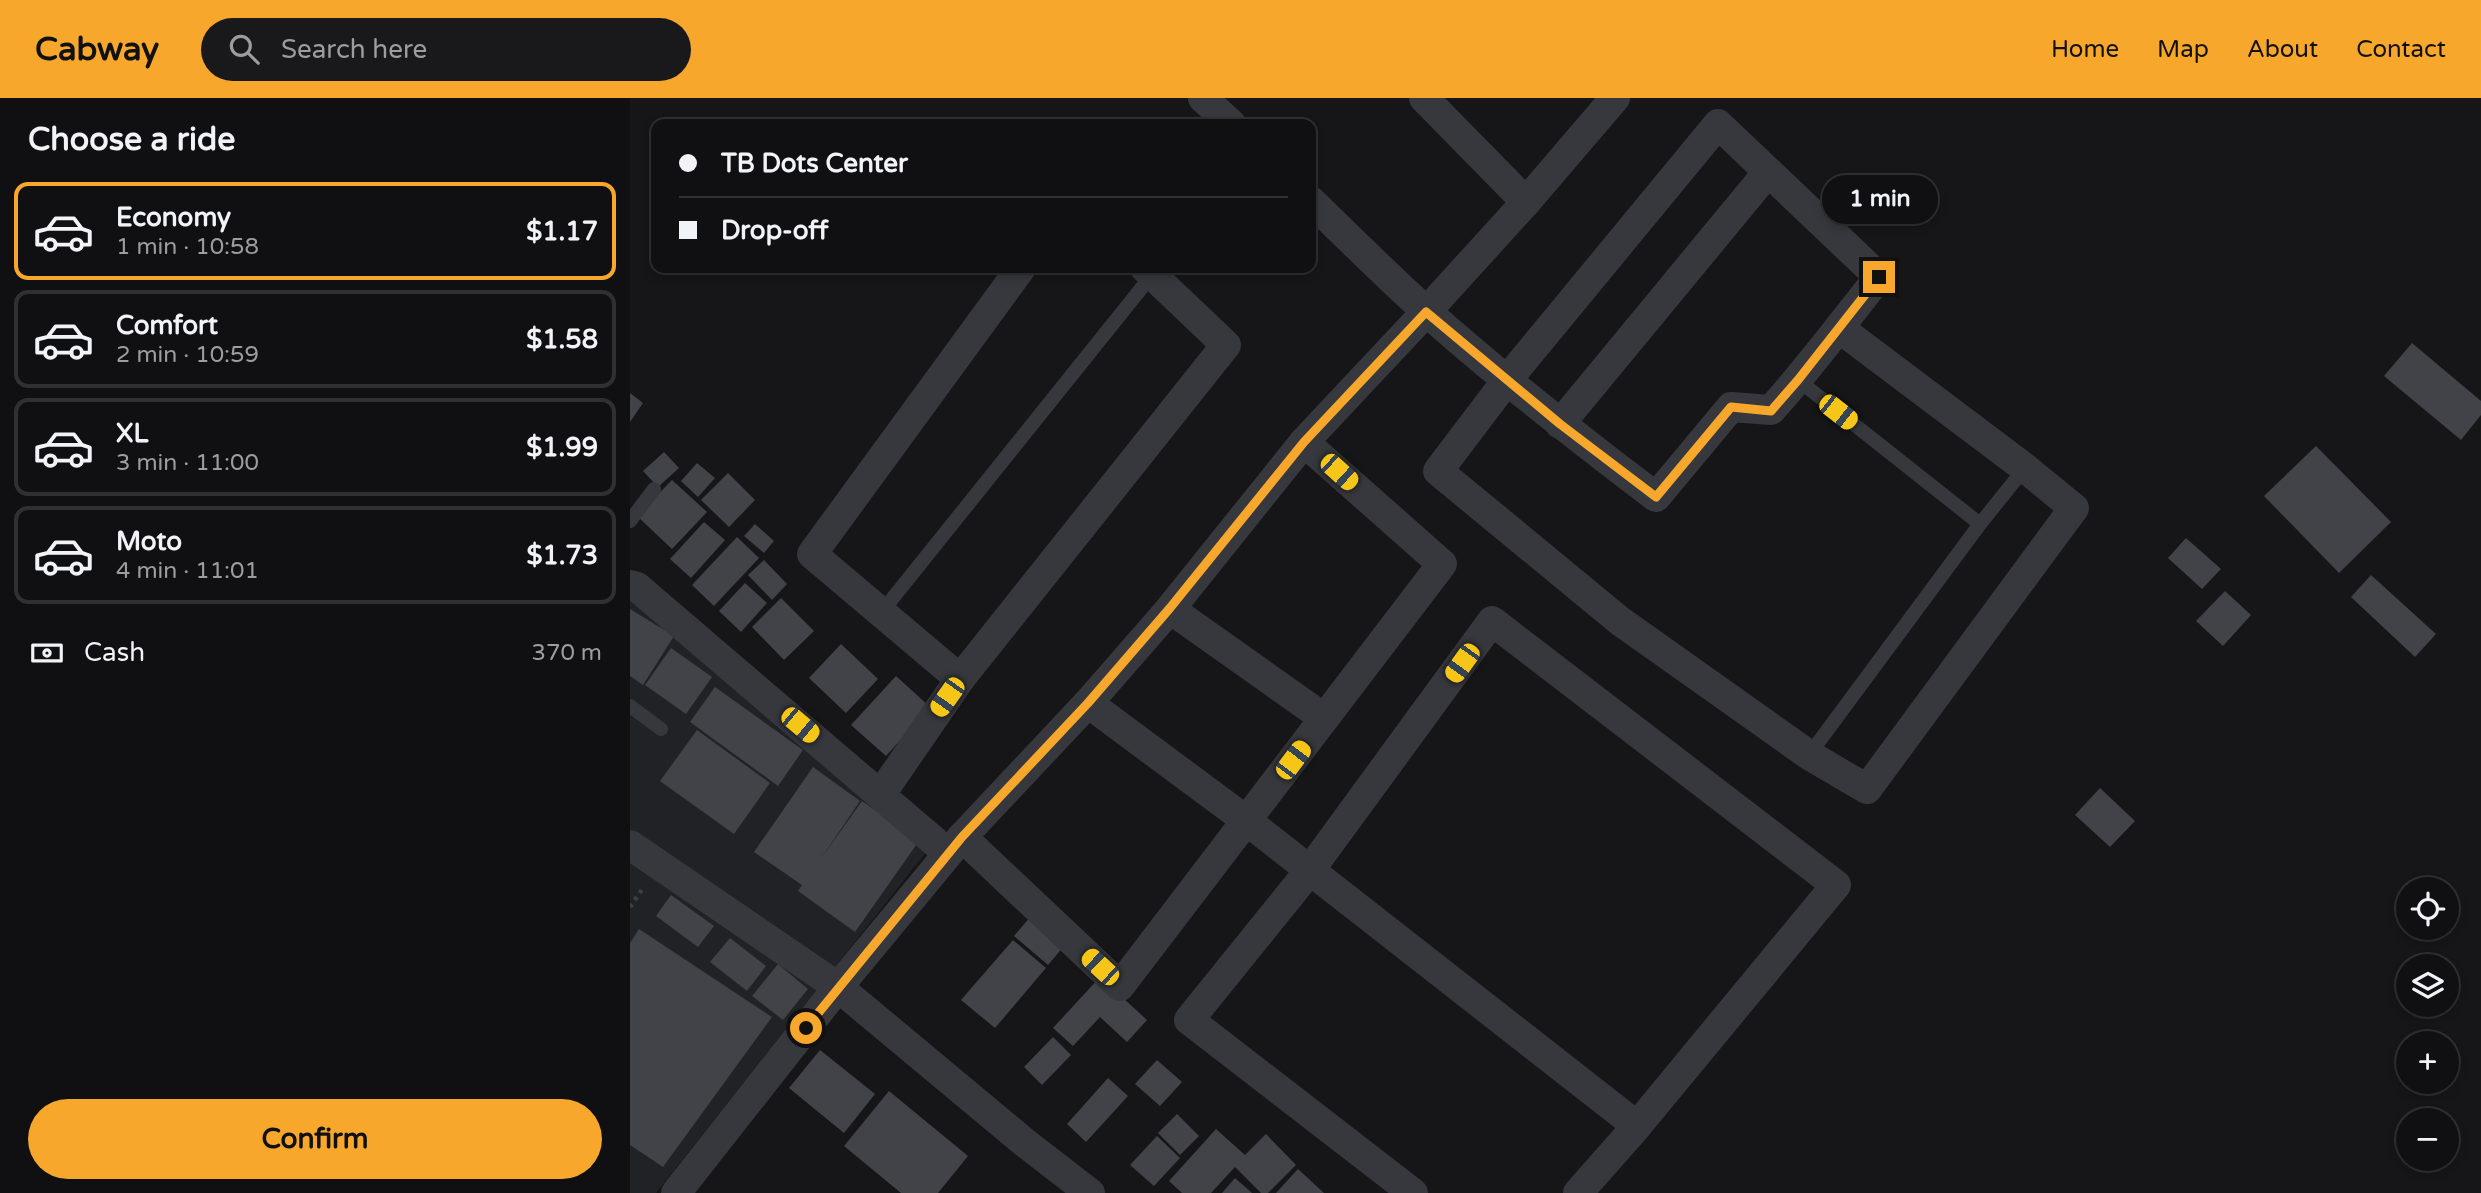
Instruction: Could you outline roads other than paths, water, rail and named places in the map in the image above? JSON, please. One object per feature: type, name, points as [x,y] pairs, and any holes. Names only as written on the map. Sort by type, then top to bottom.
[{"type":"street","points":[[1203,98],[1226,119]]},
{"type":"street","points":[[1424,98],[1526,202]]},
{"type":"street","points":[[676,1193],[838,987],[955,845],[1088,703],[1170,608],[1304,442],[1526,202],[1615,98]]},
{"type":"street","points":[[1316,206],[1426,312],[1507,380],[1560,424],[1656,497],[1731,407],[1771,411],[1879,277],[1718,124],[1507,380],[1438,471],[1620,621],[1809,755],[1867,789],[2074,508],[1839,328]]},
{"type":"street","points":[[1560,424],[1769,172]]},
{"type":"street","points":[[960,679],[812,554],[1017,273]]},
{"type":"street","points":[[881,794],[960,679],[1226,345],[1151,273]]},
{"type":"street","points":[[630,585],[637,587],[881,794],[955,845],[1120,986],[1442,564],[1304,442]]},
{"type":"street","points":[[1170,608],[1324,718]]},
{"type":"street","points":[[1413,1193],[1189,1020],[1310,870],[1492,621],[1836,885],[1637,1126],[1578,1193]]},
{"type":"street","points":[[1088,703],[1247,821],[1637,1126]]},
{"type":"street","points":[[630,845],[838,987],[1024,1142],[1090,1193]]},
{"type":"lane","points":[[880,614],[1147,273]]},
{"type":"lane","points":[[1798,380],[1980,524]]},
{"type":"lane","points":[[1809,755],[1980,524],[2025,468]]},
{"type":"lane","points":[[630,521],[654,489]]},
{"type":"lane","points":[[630,706],[661,729]]}]
